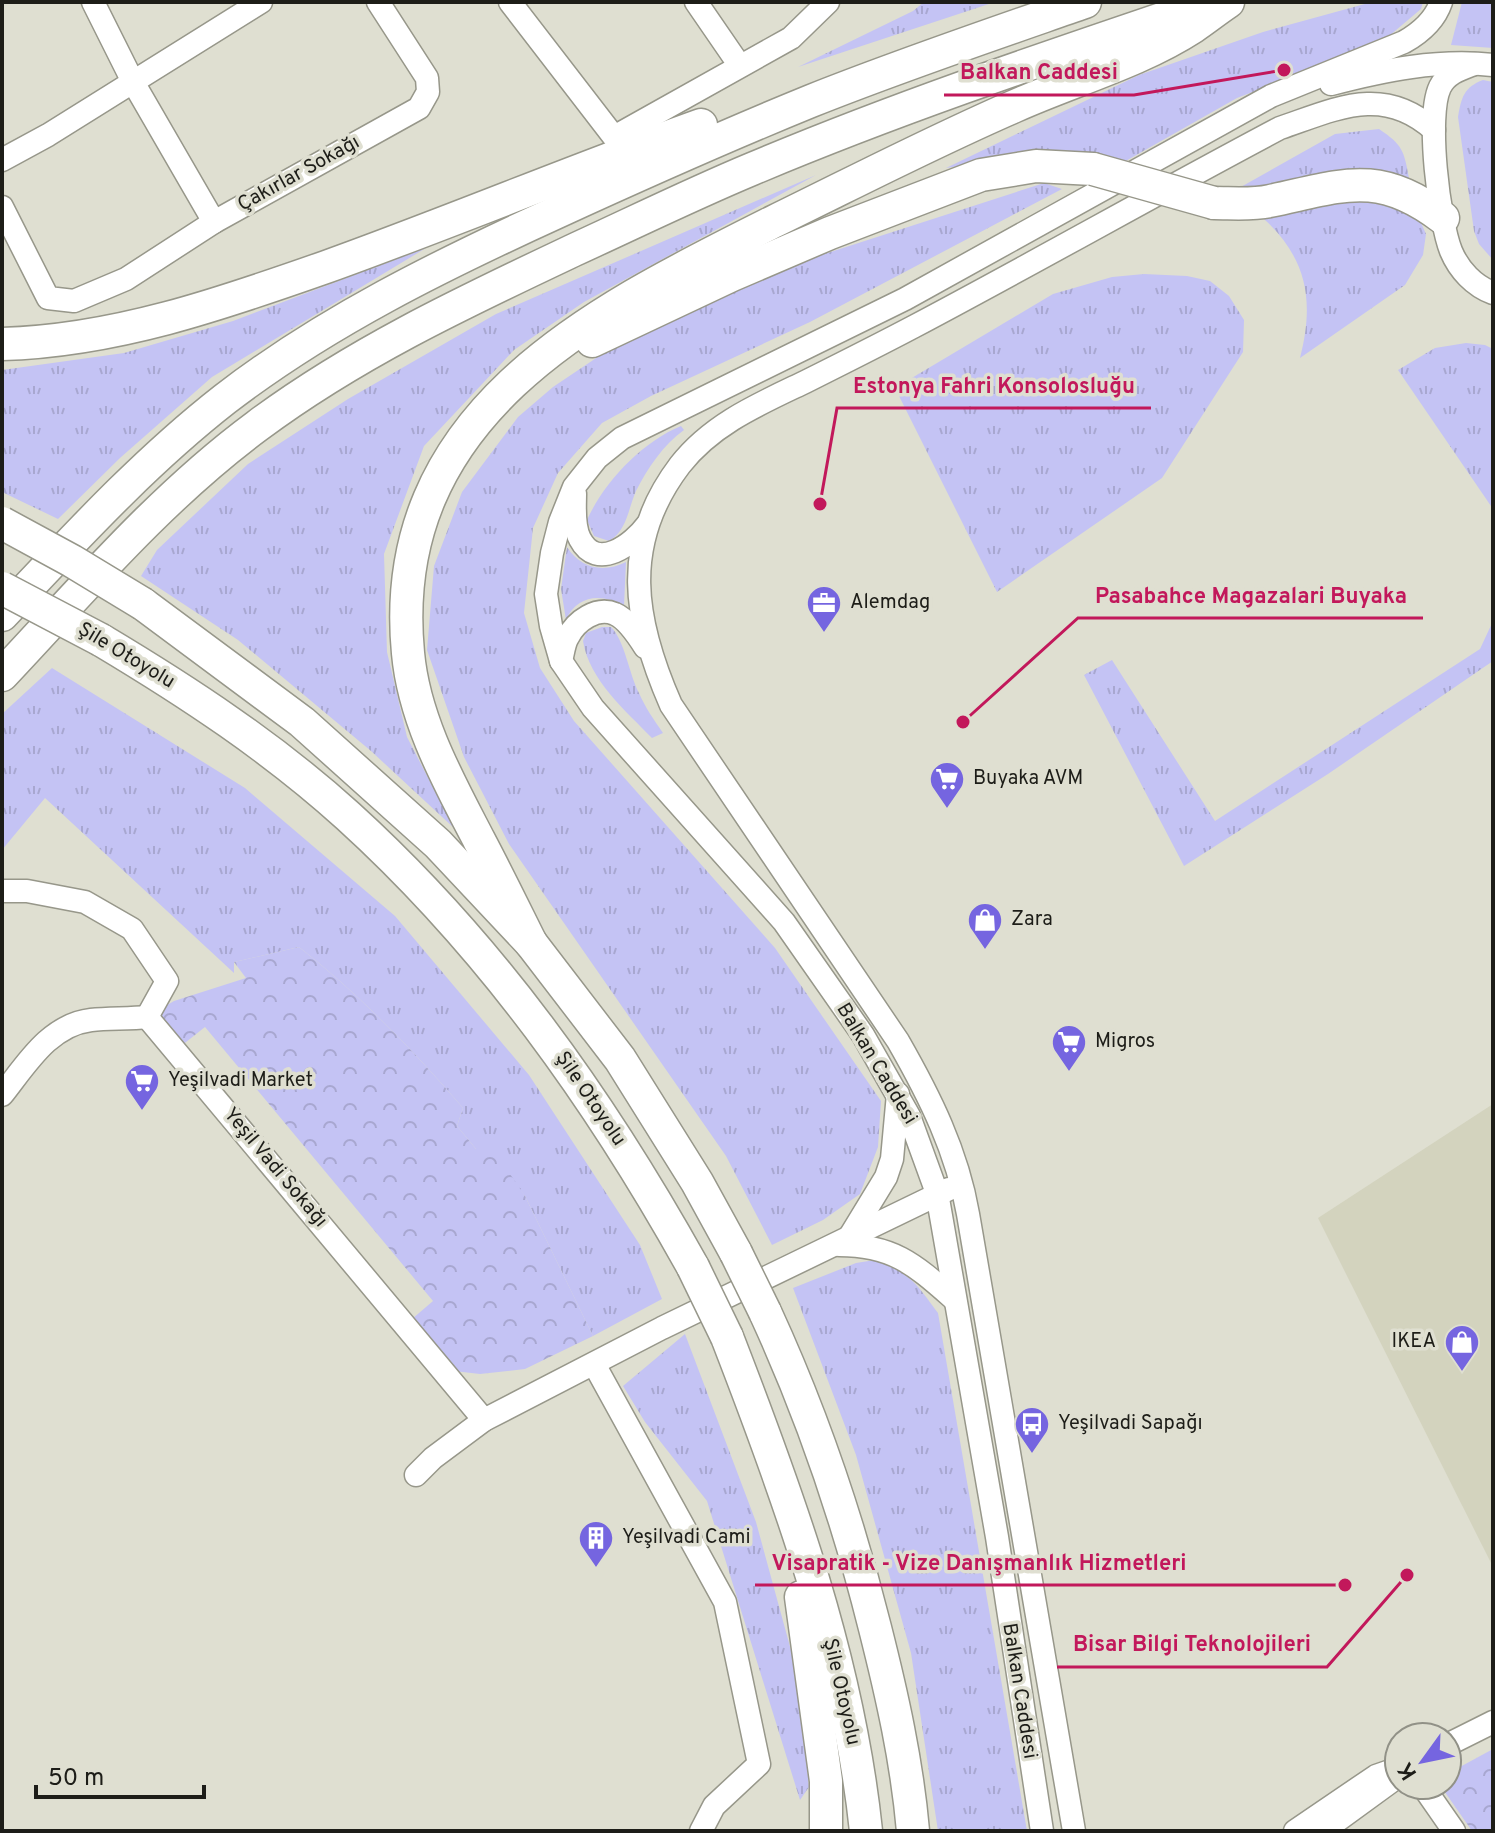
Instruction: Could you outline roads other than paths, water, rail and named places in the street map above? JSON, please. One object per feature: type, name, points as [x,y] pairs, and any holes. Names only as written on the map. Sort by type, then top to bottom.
[{"type":"highway","points":[[2,615],[114,497],[224,400],[283,357],[385,296],[650,169],[813,100],[1085,2]]},
{"type":"highway","points":[[2,675],[123,546],[201,471],[253,428],[362,355],[468,300],[753,169],[982,79],[1212,2]]},
{"type":"highway","points":[[531,943],[450,784],[421,716],[408,655],[407,576],[421,517],[444,467],[464,437],[501,392],[536,361],[593,320],[670,274],[1006,109],[1154,48],[1191,29],[1228,2]]},
{"type":"highway","points":[[2,344],[115,331],[219,303],[396,241],[700,125],[813,100]]},
{"type":"highway","points":[[536,361],[616,331],[676,300],[816,239],[981,175],[1036,166],[1093,169],[1214,203],[1268,202],[1335,185],[1366,184],[1395,189],[1411,196],[1443,218]]},
{"type":"highway","points":[[2,523],[143,604],[302,722],[438,844],[531,943],[620,1059],[697,1182],[736,1253],[765,1312],[820,1441],[846,1523],[894,1702],[920,1831]]},
{"type":"highway","name":"Şile Otoyolu","points":[[2,588],[101,640],[210,709],[287,765],[347,815],[414,879],[506,982],[571,1070],[621,1145],[693,1267],[727,1337],[788,1499],[837,1662],[851,1720],[866,1831]]},
{"type":"highway","points":[[788,1499],[826,1781],[826,1831]]},
{"type":"highway","points":[[910,1788],[913,1831]]},
{"type":"street","points":[[93,2],[133,82],[214,222]]},
{"type":"street","points":[[2,160],[48,135],[261,2]]},
{"type":"street","name":"Çakırlar Sokağı","points":[[2,207],[48,298],[74,301],[126,279],[214,222],[419,108],[428,92],[427,78],[378,2]]},
{"type":"street","points":[[510,2],[614,137],[791,38],[828,2]]},
{"type":"street","points":[[696,2],[740,66]]},
{"type":"street","points":[[1271,96],[1404,42],[1422,30],[1441,2]]},
{"type":"street","points":[[1271,96],[1411,66],[1484,64]]},
{"type":"street","points":[[1484,64],[1449,75],[1440,88],[1434,130],[1443,218],[1451,250],[1472,281],[1493,293]]},
{"type":"street","name":"Balkan Caddesi","points":[[1042,1831],[997,1537],[937,1193],[918,1136],[898,1094],[863,1035],[784,922],[593,708],[561,661],[546,594],[560,522],[574,487],[597,458],[622,438],[669,412],[765,370],[905,299],[1271,96]]},
{"type":"street","points":[[650,655],[641,621],[638,592],[640,559],[651,521],[662,494],[680,466],[720,426],[1019,272],[1280,128],[1319,114],[1370,103],[1401,108],[1420,117],[1434,130]]},
{"type":"street","points":[[574,487],[579,537],[587,548],[599,554],[615,552],[635,540],[651,521]]},
{"type":"street","points":[[561,661],[568,637],[583,618],[597,612],[615,614],[629,625],[650,655]]},
{"type":"street","name":"Balkan Caddesi","points":[[650,655],[671,705],[898,1041],[938,1115],[963,1183],[1074,1831]]},
{"type":"street","points":[[2,891],[27,891],[85,902],[132,929],[167,981],[147,1017],[89,1020],[68,1026],[43,1043],[2,1095]]},
{"type":"street","name":"Yeşil Vadi Sokağı","points":[[147,1017],[484,1420]]},
{"type":"street","points":[[841,1241],[886,1177],[892,1159],[898,1094]]},
{"type":"street","points":[[416,1475],[433,1458],[484,1420],[937,1193],[963,1183]]},
{"type":"street","points":[[841,1241],[896,1254],[911,1262],[955,1300]]},
{"type":"street","points":[[594,1364],[725,1602],[759,1764],[714,1806],[701,1831]]},
{"type":"street","points":[[1463,1737],[1493,1722]]},
{"type":"street","points":[[1295,1831],[1376,1776],[1383,1774]]},
{"type":"street","points":[[1323,1831],[1383,1789]]},
{"type":"street","points":[[1433,1801],[1454,1831]]},
{"type":"place","name":"Balkan Caddesi","points":[[1284,70]]},
{"type":"place","name":"Estonya Fahri Konsolosluğu","points":[[820,504]]},
{"type":"place","name":"Alemdag","points":[[824,634]]},
{"type":"place","name":"Pasabahce Magazalari Buyaka","points":[[963,722]]},
{"type":"place","name":"Buyaka AVM","points":[[947,810]]},
{"type":"place","name":"Zara","points":[[985,951]]},
{"type":"place","name":"Migros","points":[[1069,1073]]},
{"type":"place","name":"Yeşilvadi Market","points":[[142,1112]]},
{"type":"place","name":"IKEA","points":[[1462,1373]]},
{"type":"place","name":"Yeşilvadi Sapağı","points":[[1032,1455]]},
{"type":"place","name":"Yeşilvadi Cami","points":[[596,1569]]},
{"type":"place","name":"Bisar Bilgi Teknolojileri","points":[[1407,1575]]},
{"type":"place","name":"Visapratik - Vize Danışmanlık Hizmetleri","points":[[1345,1585]]}]
